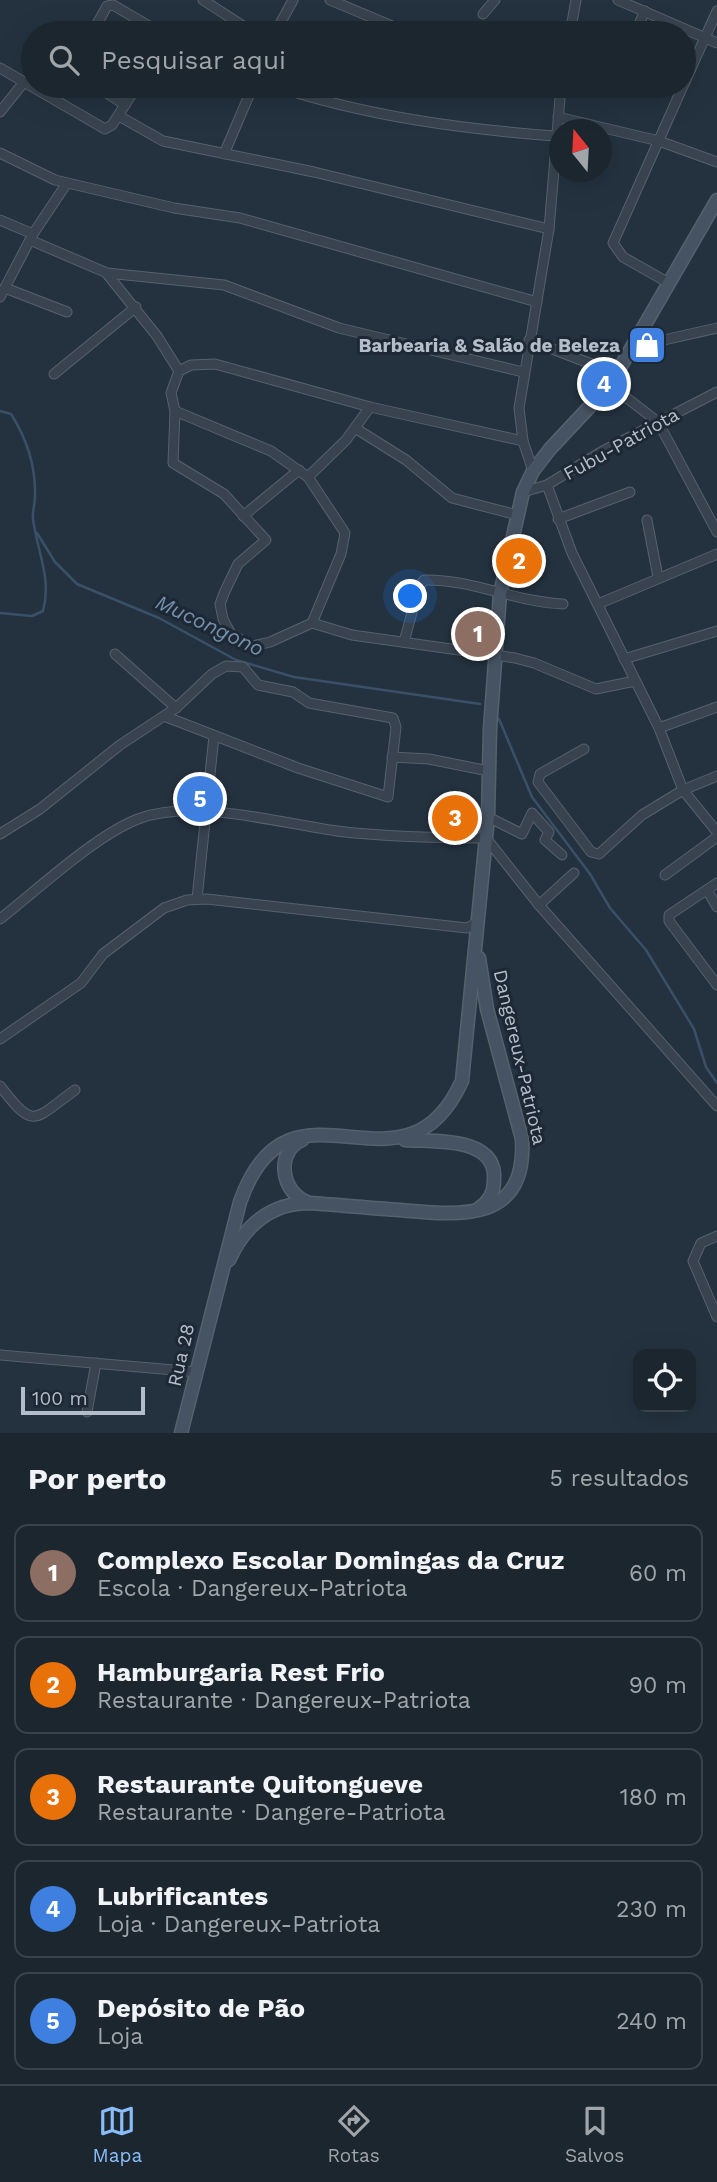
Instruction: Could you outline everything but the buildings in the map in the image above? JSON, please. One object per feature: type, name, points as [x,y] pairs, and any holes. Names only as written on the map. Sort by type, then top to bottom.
[{"type":"street","points":[[203,0],[235,21]]},
{"type":"street","points":[[282,21],[293,0]]},
{"type":"street","points":[[332,0],[381,21]]},
{"type":"street","points":[[483,14],[495,0]]},
{"type":"street","points":[[572,21],[576,0]]},
{"type":"street","points":[[618,0],[669,21]]},
{"type":"street","points":[[99,21],[107,6],[113,5],[140,21]]},
{"type":"street","points":[[640,21],[645,11]]},
{"type":"street","points":[[696,55],[717,11]]},
{"type":"street","points":[[696,33],[717,43]]},
{"type":"street","points":[[0,68],[21,80]]},
{"type":"street","points":[[0,112],[21,86]]},
{"type":"street","points":[[51,98],[101,128],[110,127],[130,98]]},
{"type":"street","points":[[113,98],[125,106]]},
{"type":"street","points":[[224,154],[248,98]]},
{"type":"street","points":[[320,98],[365,110],[484,130],[549,135]]},
{"type":"street","points":[[560,98],[558,117],[659,141],[717,162]]},
{"type":"street","points":[[667,282],[623,257],[613,243],[677,98]]},
{"type":"street","points":[[118,116],[163,141],[314,172],[549,229]]},
{"type":"street","points":[[0,153],[47,177],[67,183],[174,208],[240,218],[537,302]]},
{"type":"street","points":[[533,471],[523,441],[519,408],[549,229],[552,182]]},
{"type":"street","points":[[67,183],[31,237],[3,292],[67,312]]},
{"type":"street","points":[[392,1139],[426,1129],[450,1107],[462,1081],[488,817],[490,729],[500,594],[523,492],[533,471],[610,385],[667,282],[717,200]]},
{"type":"street","points":[[0,220],[107,273],[224,285],[339,328],[523,372]]},
{"type":"street","points":[[107,273],[136,307],[179,371]]},
{"type":"street","points":[[54,374],[136,307]]},
{"type":"street","points":[[638,336],[664,340],[717,328]]},
{"type":"street","points":[[529,340],[594,365],[607,375],[610,385],[658,422],[717,532]]},
{"type":"street","points":[[523,441],[370,407],[215,365],[191,365],[179,371],[171,393],[175,411],[173,463],[217,488],[266,540],[238,564],[220,604],[223,619],[231,634],[253,646],[270,642],[312,624],[352,635],[534,663],[596,689],[635,681]]},
{"type":"street","name":"Fubu-Patriota","points":[[523,492],[547,485],[717,392]]},
{"type":"street","points":[[308,477],[355,428],[370,407]]},
{"type":"street","points":[[175,411],[271,451],[299,470],[308,477],[345,533],[341,554],[312,624]]},
{"type":"street","points":[[355,428],[406,460],[452,498],[517,515]]},
{"type":"street","points":[[243,516],[299,470]]},
{"type":"street","points":[[547,485],[558,519],[659,728],[683,790],[717,835],[665,876]]},
{"type":"street","points":[[558,519],[630,492]]},
{"type":"street","points":[[647,520],[658,577]]},
{"type":"street","points":[[598,604],[717,554]]},
{"type":"street","points":[[404,642],[419,587],[424,580],[479,586],[500,594],[563,604]]},
{"type":"street","points":[[624,659],[717,631]]},
{"type":"street","points":[[115,654],[176,708]]},
{"type":"street","points":[[0,834],[40,809],[120,745],[176,708],[216,671],[226,666],[238,666],[248,671],[258,685],[293,692],[309,703],[391,716],[396,727],[388,797],[298,768],[164,716]]},
{"type":"street","points":[[659,728],[717,707]]},
{"type":"street","points":[[197,899],[214,736]]},
{"type":"street","points":[[584,748],[540,774],[538,782],[591,852],[598,854],[642,815],[683,790],[717,776]]},
{"type":"street","points":[[392,757],[429,759],[489,771]]},
{"type":"street","points":[[0,919],[125,825],[151,815],[206,812],[340,831],[432,838],[486,838]]},
{"type":"street","points":[[488,817],[522,834],[532,813],[549,832],[545,840],[562,855]]},
{"type":"street","points":[[486,838],[539,905],[717,1106]]},
{"type":"street","points":[[539,905],[574,873]]},
{"type":"street","points":[[717,883],[671,911],[669,921],[717,985]]},
{"type":"street","points":[[707,890],[717,907]]},
{"type":"street","points":[[0,1039],[81,983],[103,954],[152,916],[176,903],[197,899],[467,928],[478,922]]},
{"type":"street","name":"Dangereux-Patriota","points":[[218,1285],[230,1255],[249,1227],[265,1214],[287,1205],[309,1203],[444,1214],[472,1213],[495,1205],[511,1192],[520,1176],[522,1139],[479,969],[478,922]]},
{"type":"street","points":[[0,1086],[23,1115],[29,1118],[37,1116],[75,1090]]},
{"type":"street","points":[[309,1203],[294,1193],[284,1171],[289,1151],[296,1142],[312,1135]]},
{"type":"street","points":[[218,1285],[240,1202],[251,1172],[276,1145],[312,1135],[460,1144],[477,1148],[486,1155],[492,1166],[494,1188],[483,1206],[472,1213]]},
{"type":"street","points":[[717,1236],[701,1243],[693,1261],[717,1317]]},
{"type":"street","name":"Rua 28","points":[[181,1433],[218,1285]]},
{"type":"street","points":[[0,1356],[197,1372]]},
{"type":"street","points":[[87,1412],[96,1363]]},
{"type":"waterway","points":[[0,411],[11,414],[22,433],[29,454],[35,486],[33,519],[46,587],[43,611],[32,616],[0,613]]},
{"type":"waterway","name":"Mucongono","points":[[37,533],[55,562],[77,584],[159,618],[236,660],[294,677],[480,704]]},
{"type":"waterway","name":"Mucongono","points":[[499,719],[532,797],[590,874],[610,908],[646,950],[694,1029],[706,1067],[717,1083]]},
{"type":"place","name":"Barbearia & Salão de Beleza","points":[[647,345]]},
{"type":"place","name":"Lubrificantes","points":[[604,384]]},
{"type":"place","name":"Hamburgaria Rest Frio","points":[[519,561]]},
{"type":"place","name":"Complexo Escolar Domingas da Cruz","points":[[478,634]]},
{"type":"place","name":"Depósito de Pão","points":[[200,799]]},
{"type":"place","name":"Restaurante Quitongueve","points":[[455,818]]}]
